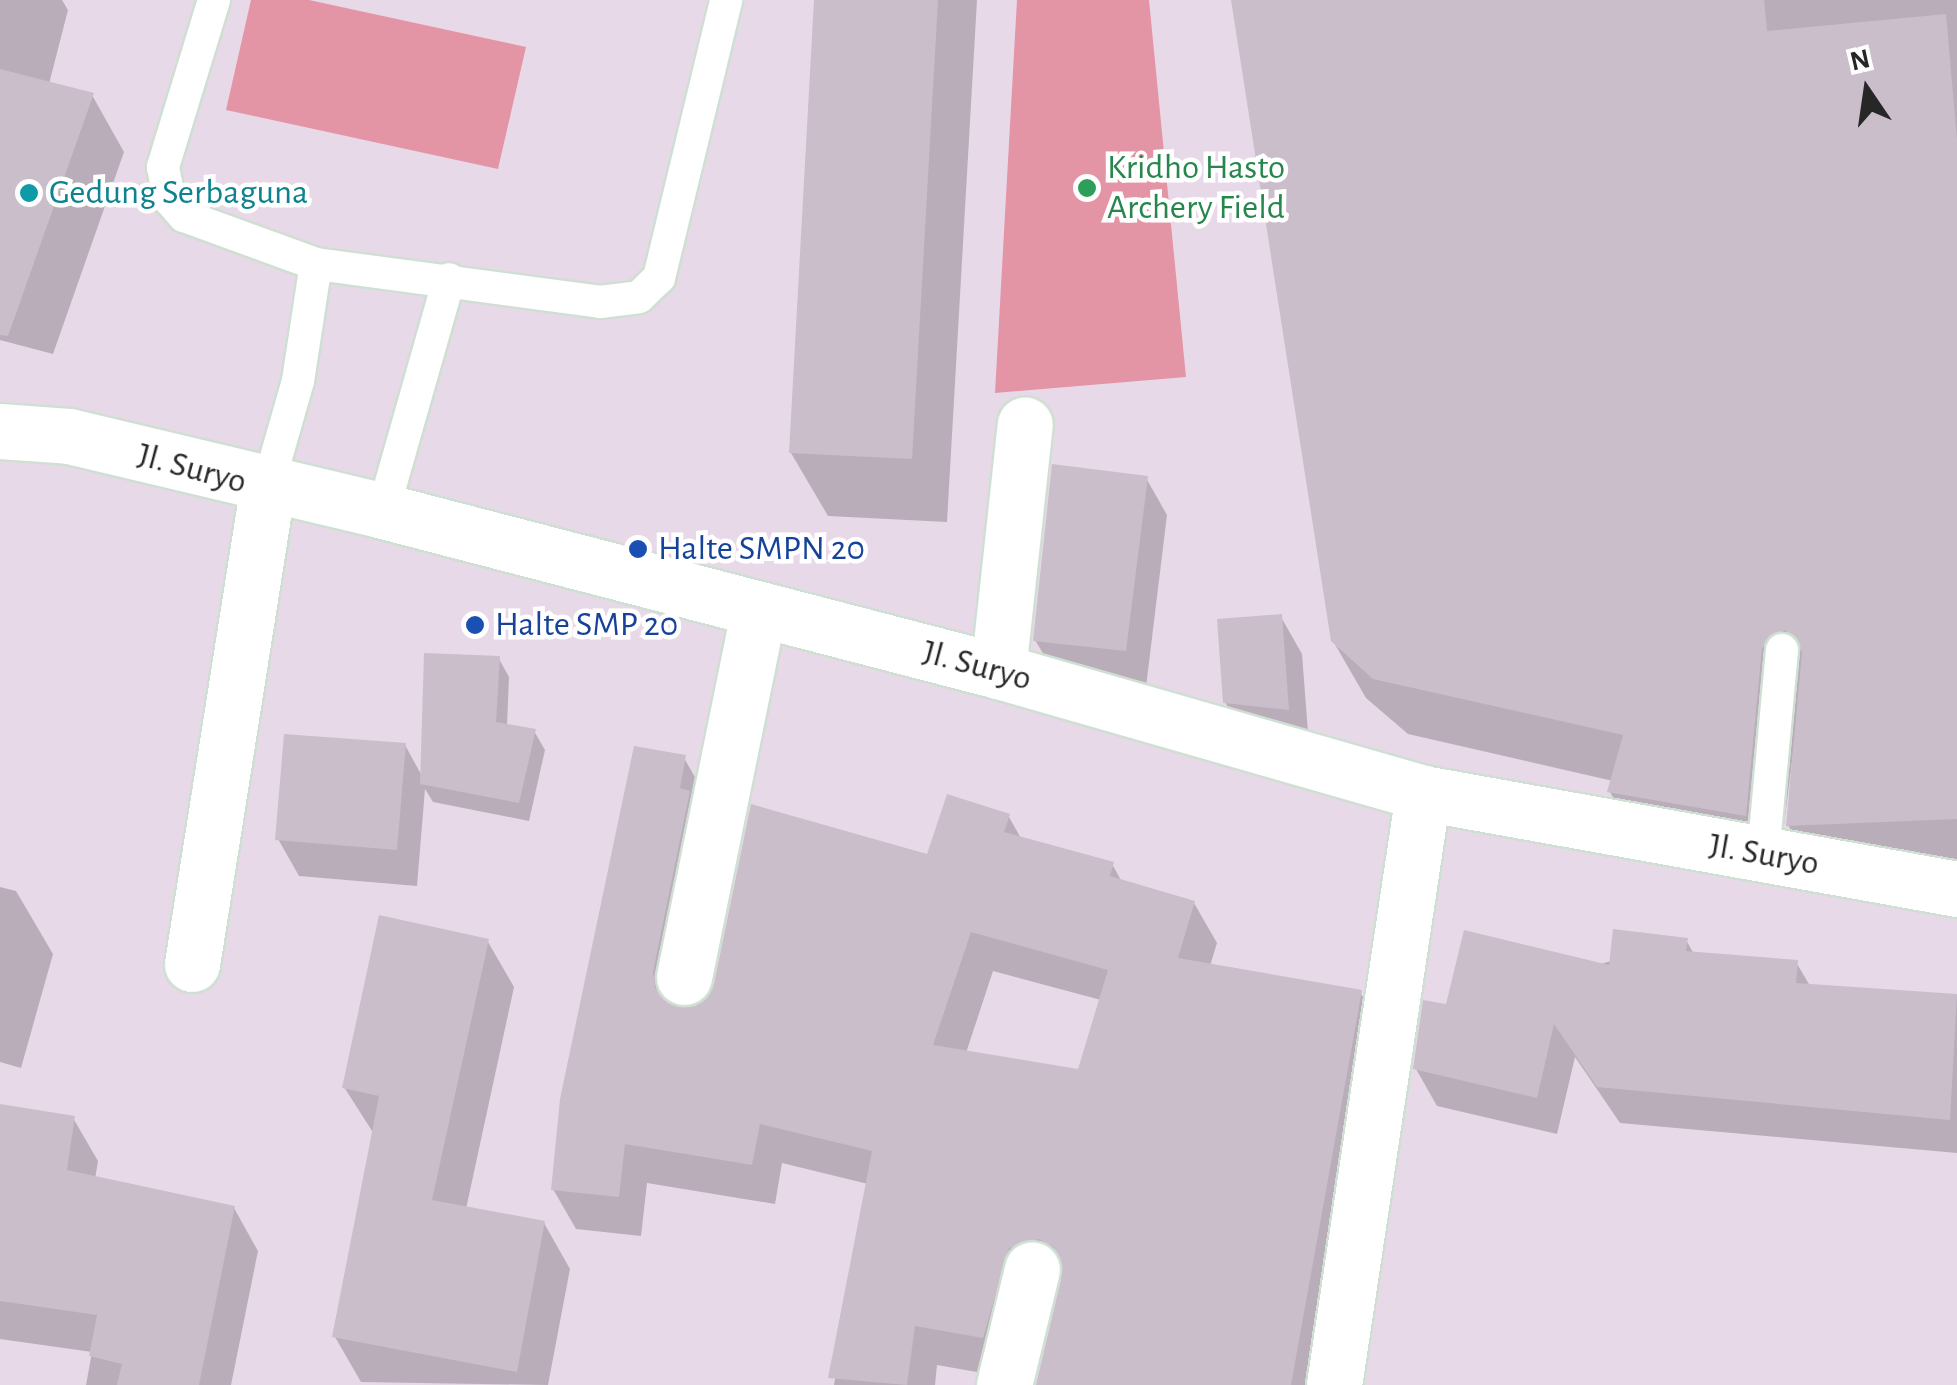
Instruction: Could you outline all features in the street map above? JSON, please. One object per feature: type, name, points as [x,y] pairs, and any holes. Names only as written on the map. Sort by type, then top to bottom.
[{"type":"main road","points":[[998,671],[1025,424]]},
{"type":"main road","name":"Jl. Suryo","points":[[0,431],[69,436],[267,490],[382,511],[998,671],[1423,793],[1957,889]]},
{"type":"main road","points":[[192,964],[267,490]]},
{"type":"main road","points":[[684,976],[759,610]]},
{"type":"main road","points":[[1334,1385],[1423,793]]},
{"type":"main road","points":[[1004,1385],[1032,1269]]},
{"type":"lane","points":[[214,0],[162,167],[169,199],[184,216],[316,264],[600,302],[638,298],[660,278],[726,0]]},
{"type":"lane","points":[[267,490],[298,380],[316,264]]},
{"type":"lane","points":[[382,511],[449,279]]},
{"type":"lane","points":[[1763,856],[1782,650]]},
{"type":"shaded area","points":[[251,0],[309,0],[526,47],[498,169],[226,110]]},
{"type":"shaded area","name":"Kridho Hasto Archery Field","points":[[1017,0],[1149,0],[1186,377],[995,393]]},
{"type":"building","points":[[814,0],[938,0],[912,459],[789,453]]},
{"type":"building","points":[[1231,0],[1764,0],[1767,31],[1946,14],[1957,139],[1957,819],[1786,826],[1802,652],[1785,630],[1762,648],[1746,816],[1607,792],[1623,735],[1373,679],[1331,641]]},
{"type":"building","name":"Gedung Serbaguna","points":[[0,69],[94,93],[8,336],[0,335]]},
{"type":"building","points":[[1052,464],[1148,476],[1126,651],[1033,641]]},
{"type":"building","points":[[1282,614],[1289,710],[1223,703],[1217,619]]},
{"type":"building","points":[[424,653],[500,656],[496,722],[536,729],[519,803],[420,784]]},
{"type":"building","points":[[284,734],[406,743],[397,850],[275,840]]},
{"type":"building","points":[[634,746],[686,755],[680,788],[690,791],[653,972],[655,988],[677,1007],[695,1006],[714,984],[751,804],[927,854],[947,794],[1010,814],[1004,832],[1114,862],[1110,876],[1195,901],[1178,958],[1362,990],[1291,1385],[1036,1385],[1062,1275],[1054,1247],[1038,1239],[1009,1248],[983,1338],[915,1326],[907,1385],[828,1378],[872,1151],[760,1124],[752,1165],[625,1144],[619,1197],[551,1190],[560,1099]],"holes":[[[971,932],[1108,970],[1078,1069],[933,1045]]]},
{"type":"building","points":[[379,915],[489,939],[432,1200],[545,1221],[517,1372],[332,1337],[379,1096],[342,1088]]},
{"type":"building","points":[[1613,929],[1688,938],[1686,951],[1798,960],[1796,983],[1957,994],[1950,1120],[1597,1087],[1554,1024],[1537,1098],[1413,1069],[1423,1000],[1446,1004],[1464,930],[1609,965]]},
{"type":"building","points":[[0,1104],[75,1116],[67,1170],[235,1206],[199,1385],[117,1385],[122,1364],[89,1356],[97,1315],[0,1301]]},
{"type":"place","name":"Kridho Hasto Archery Field","points":[[1087,188]]},
{"type":"place","name":"Gedung Serbaguna","points":[[29,193]]},
{"type":"place","name":"Halte SMPN 20","points":[[638,549]]},
{"type":"place","name":"Halte SMP 20","points":[[475,625]]}]
